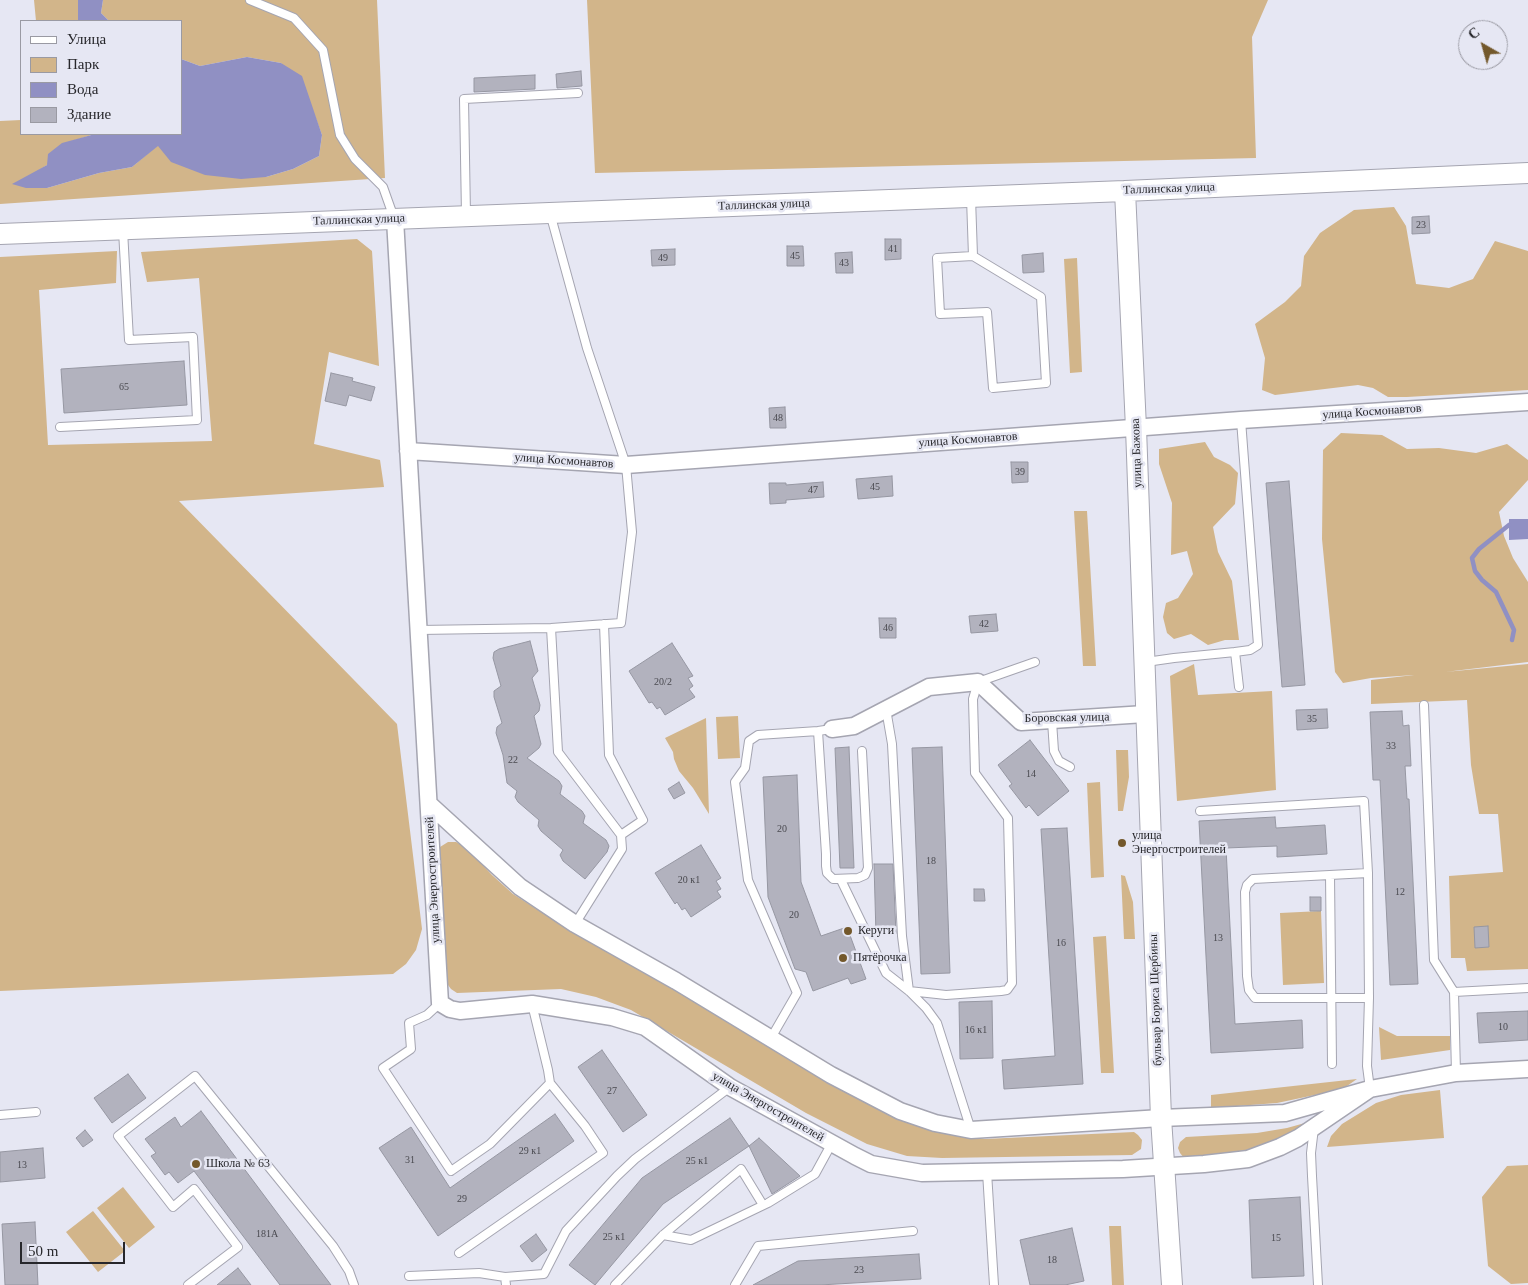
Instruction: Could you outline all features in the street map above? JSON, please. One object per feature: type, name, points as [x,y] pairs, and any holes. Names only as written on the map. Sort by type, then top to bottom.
[{"type":"street","name":"Таллинская улица","points":[[0,234],[1125,191],[1528,173]]},
{"type":"street","name":"улица Бажова","points":[[1125,191],[1136,428],[1145,714]]},
{"type":"street","points":[[395,219],[429,804]]},
{"type":"street","name":"улица Космонавтов","points":[[408,451],[626,465],[1240,420],[1528,402]]},
{"type":"street","points":[[825,730],[854,726],[929,687],[978,682]]},
{"type":"street","name":"Боровская улица","points":[[978,682],[1021,722],[1145,714]]},
{"type":"street","name":"бульвар Бориса Щербины","points":[[1145,714],[1161,1118],[1172,1285]]},
{"type":"street","name":"улица Энергостроителей","points":[[429,804],[520,888],[575,924],[676,980],[831,1075],[900,1111],[934,1123],[971,1130],[1161,1118],[1285,1113],[1370,1089],[1456,1074],[1528,1069]]},
{"type":"street","name":"улица Энергостроителей","points":[[429,804],[440,1003],[450,1009],[460,1011],[532,1004],[612,1017],[645,1027],[730,1087],[872,1164],[922,1173],[1165,1167],[1248,1159],[1280,1147],[1314,1128],[1370,1089]]},
{"type":"street","points":[[432,855],[439,839],[448,835],[464,836]]},
{"type":"lane","points":[[250,0],[294,18],[323,50],[340,135],[355,159],[383,187],[395,219]]},
{"type":"lane","points":[[466,217],[464,99],[578,93]]},
{"type":"lane","points":[[971,197],[973,256]]},
{"type":"lane","points":[[419,630],[551,628],[620,623],[632,532],[626,465],[587,348],[550,213]]},
{"type":"lane","points":[[60,427],[197,420],[193,337],[129,340],[123,228]]},
{"type":"lane","points":[[973,256],[1041,297],[1046,383],[993,388],[987,312],[940,314],[937,258],[973,256]]},
{"type":"lane","points":[[1144,663],[1250,650],[1258,645],[1240,420]]},
{"type":"lane","points":[[604,624],[609,755],[643,820],[621,835]]},
{"type":"lane","points":[[551,628],[558,752],[621,835],[622,849],[575,924]]},
{"type":"lane","points":[[1235,652],[1239,687]]},
{"type":"lane","points":[[909,991],[946,994],[1001,992],[1007,990],[1012,983],[1008,818],[975,773],[974,699],[978,682],[1035,662]]},
{"type":"lane","points":[[1424,705],[1434,960],[1454,992],[1456,1074]]},
{"type":"lane","points":[[886,709],[892,744],[902,936],[909,991]]},
{"type":"lane","points":[[1052,721],[1054,751],[1059,761],[1070,767]]},
{"type":"lane","points":[[771,1038],[797,993],[748,880],[735,782],[745,768],[749,741],[758,735],[825,730],[826,873],[833,879],[841,880],[865,875],[868,868],[862,751]]},
{"type":"lane","points":[[1200,811],[1364,801],[1368,873],[1368,1066],[1370,1089]]},
{"type":"lane","points":[[1368,873],[1254,879],[1247,885],[1245,892],[1249,990],[1255,998],[1369,998]]},
{"type":"lane","points":[[1330,875],[1332,1064]]},
{"type":"lane","points":[[841,880],[886,973],[909,991],[926,1008],[937,1023],[971,1130]]},
{"type":"lane","points":[[1454,992],[1528,988]]},
{"type":"lane","points":[[440,1003],[427,1015],[409,1023],[410,1049],[382,1068],[451,1172],[490,1144],[550,1083]]},
{"type":"lane","points":[[459,1254],[603,1153],[585,1126],[550,1083],[532,1004]]},
{"type":"lane","points":[[188,1285],[238,1247],[194,1189],[172,1206],[118,1136],[195,1076],[333,1246],[349,1271],[354,1285]]},
{"type":"lane","points":[[409,1276],[479,1273],[505,1281],[544,1274],[566,1231],[617,1176],[635,1159],[730,1087]]},
{"type":"lane","points":[[0,1115],[36,1112]]},
{"type":"lane","points":[[1314,1128],[1311,1153],[1318,1285]]},
{"type":"lane","points":[[663,1235],[691,1240],[763,1205],[815,1174],[832,1144]]},
{"type":"lane","points":[[615,1285],[663,1235],[741,1169],[763,1205]]},
{"type":"lane","points":[[986,1172],[994,1285]]},
{"type":"lane","points":[[735,1285],[758,1246],[913,1231]]},
{"type":"green space","points":[[34,0],[78,0],[78,20],[36,20]]},
{"type":"green space","points":[[103,0],[377,0],[385,178],[0,204],[0,121],[20,120],[20,135],[92,135],[62,144],[47,165],[33,174],[47,188],[99,173],[132,167],[158,145],[266,177],[293,169],[319,156],[322,135],[312,108],[281,63],[247,57],[200,66],[182,59],[182,20],[108,20],[101,13]]},
{"type":"green space","points":[[587,0],[1268,0],[1252,37],[1256,158],[595,173]]},
{"type":"green space","points":[[1394,207],[1406,226],[1416,284],[1449,288],[1473,279],[1495,241],[1528,251],[1528,390],[1388,397],[1373,388],[1358,385],[1275,395],[1262,390],[1265,358],[1255,324],[1285,302],[1301,286],[1304,256],[1320,233],[1354,210]]},
{"type":"green space","points":[[357,239],[372,251],[379,366],[329,352],[314,444],[380,460],[384,487],[179,501],[397,724],[422,929],[416,950],[406,964],[393,974],[0,991],[0,257],[117,251],[116,283],[39,290],[48,445],[212,441],[199,278],[147,282],[141,252]]},
{"type":"green space","points":[[1077,258],[1082,372],[1070,373],[1064,259]]},
{"type":"green space","points":[[1341,433],[1382,435],[1407,449],[1439,448],[1476,453],[1507,444],[1528,460],[1528,480],[1499,512],[1504,536],[1513,558],[1528,582],[1528,662],[1445,672],[1528,664],[1528,969],[1467,971],[1465,958],[1451,958],[1449,876],[1503,872],[1498,814],[1479,814],[1471,765],[1467,700],[1371,704],[1371,680],[1414,675],[1371,678],[1343,683],[1335,672],[1322,539],[1323,450]]},
{"type":"green space","points":[[1205,442],[1214,457],[1230,465],[1238,473],[1235,504],[1213,527],[1218,552],[1232,581],[1239,640],[1225,640],[1208,645],[1191,634],[1174,639],[1167,633],[1163,617],[1166,603],[1178,598],[1193,574],[1187,551],[1171,555],[1172,503],[1159,464],[1159,449]]},
{"type":"green space","points":[[1074,511],[1087,511],[1096,666],[1083,666]]},
{"type":"green space","points":[[1194,664],[1198,695],[1272,691],[1276,790],[1177,801],[1170,676]]},
{"type":"green space","points":[[738,716],[740,758],[718,759],[716,717]]},
{"type":"green space","points":[[706,718],[709,814],[693,788],[679,771],[673,752],[665,738]]},
{"type":"green space","points":[[1116,750],[1128,750],[1129,777],[1123,811],[1118,811]]},
{"type":"green space","points":[[1100,782],[1104,877],[1091,878],[1087,783]]},
{"type":"green space","points":[[448,842],[456,842],[466,847],[513,894],[546,915],[904,1118],[953,1134],[985,1139],[1134,1132],[1142,1140],[1141,1149],[1132,1155],[942,1158],[907,1156],[867,1144],[806,1113],[631,1010],[596,997],[561,989],[457,993],[445,981],[438,858],[440,847]]},
{"type":"green space","points":[[1121,875],[1125,876],[1133,902],[1135,939],[1124,939]]},
{"type":"green space","points":[[1321,911],[1324,983],[1283,985],[1280,913]]},
{"type":"green space","points":[[1106,936],[1114,1073],[1101,1073],[1093,937]]},
{"type":"green space","points":[[1379,1027],[1397,1036],[1450,1036],[1450,1050],[1381,1060]]},
{"type":"green space","points":[[1357,1079],[1347,1086],[1329,1092],[1277,1103],[1211,1108],[1211,1095]]},
{"type":"green space","points":[[1440,1090],[1444,1138],[1327,1147],[1331,1136],[1342,1124],[1376,1103],[1401,1095]]},
{"type":"green space","points":[[1312,1121],[1277,1141],[1245,1153],[1184,1158],[1178,1148],[1180,1142],[1186,1137],[1257,1133],[1287,1128]]},
{"type":"green space","points":[[1528,1165],[1528,1283],[1511,1284],[1488,1266],[1482,1197],[1507,1166]]},
{"type":"green space","points":[[123,1187],[155,1227],[129,1248],[97,1208]]},
{"type":"green space","points":[[93,1211],[125,1251],[98,1272],[66,1232]]},
{"type":"green space","points":[[1109,1226],[1121,1226],[1124,1285],[1112,1285]]},
{"type":"water","points":[[78,0],[103,0],[101,13],[108,20],[78,20]]},
{"type":"water","points":[[247,57],[281,63],[302,76],[322,135],[319,156],[293,169],[266,177],[241,179],[205,175],[171,162],[158,146],[132,167],[99,173],[47,188],[26,188],[12,184],[47,165],[48,154],[62,143],[91,135],[182,135],[182,59],[200,66]]},
{"type":"water","points":[[1509,519],[1528,519],[1528,539],[1509,540]]},
{"type":"building","points":[[581,71],[582,86],[557,88],[556,74]]},
{"type":"building","points":[[535,75],[535,89],[474,92],[474,78]]},
{"type":"building","points":[[1429,216],[1430,233],[1412,234],[1412,217]]},
{"type":"building","points":[[885,239],[901,239],[901,259],[885,260]]},
{"type":"building","points":[[787,246],[803,246],[804,266],[787,266]]},
{"type":"building","points":[[675,249],[675,265],[652,266],[651,250]]},
{"type":"building","points":[[852,252],[853,273],[836,273],[835,253]]},
{"type":"building","points":[[1043,253],[1044,272],[1023,273],[1022,255]]},
{"type":"building","points":[[184,361],[187,405],[64,413],[61,369]]},
{"type":"building","points":[[331,373],[353,378],[352,381],[375,387],[371,401],[349,395],[346,406],[325,401]]},
{"type":"building","points":[[785,407],[786,428],[770,428],[769,408]]},
{"type":"building","points":[[1011,462],[1028,462],[1028,482],[1012,483]]},
{"type":"building","points":[[892,476],[893,496],[858,499],[856,479]]},
{"type":"building","points":[[1289,481],[1305,685],[1282,687],[1266,483]]},
{"type":"building","points":[[823,482],[824,497],[786,500],[786,503],[770,504],[769,483],[786,483],[786,485]]},
{"type":"building","points":[[996,614],[998,631],[971,633],[969,616]]},
{"type":"building","points":[[879,618],[896,618],[896,638],[880,638]]},
{"type":"building","points":[[530,641],[538,671],[532,678],[540,705],[539,711],[534,716],[541,744],[527,758],[559,781],[562,786],[560,794],[582,811],[585,816],[583,823],[606,840],[609,846],[607,852],[585,879],[563,861],[560,855],[563,850],[541,831],[538,826],[539,820],[518,802],[515,797],[517,791],[507,783],[503,755],[496,733],[497,727],[502,723],[494,691],[501,686],[493,658],[494,652],[499,649]]},
{"type":"building","points":[[672,643],[693,676],[688,678],[693,686],[689,689],[695,697],[665,715],[660,707],[657,709],[652,702],[649,703],[629,671]]},
{"type":"building","points":[[1327,709],[1328,728],[1297,730],[1296,710]]},
{"type":"building","points":[[1402,711],[1403,726],[1409,725],[1411,766],[1405,766],[1407,799],[1409,799],[1418,984],[1390,985],[1380,780],[1373,780],[1370,712]]},
{"type":"building","points":[[1030,740],[1069,791],[1038,816],[1029,805],[1026,808],[1009,786],[1012,784],[998,765]]},
{"type":"building","points":[[849,747],[854,868],[840,868],[835,748]]},
{"type":"building","points":[[942,747],[950,973],[921,974],[912,748]]},
{"type":"building","points":[[797,775],[801,882],[821,936],[847,927],[866,979],[851,984],[848,978],[813,991],[806,972],[795,969],[768,897],[763,777]]},
{"type":"building","points":[[679,782],[685,793],[674,799],[668,789]]},
{"type":"building","points":[[1275,817],[1276,828],[1325,825],[1327,854],[1277,857],[1277,846],[1226,848],[1235,1024],[1302,1020],[1303,1048],[1211,1053],[1199,821]]},
{"type":"building","points":[[1067,828],[1083,1084],[1004,1089],[1002,1060],[1055,1056],[1041,829]]},
{"type":"building","points":[[701,845],[721,878],[716,881],[721,889],[717,891],[721,897],[691,917],[685,908],[682,910],[677,902],[675,904],[655,873]]},
{"type":"building","points":[[874,864],[893,864],[896,934],[876,935]]},
{"type":"building","points":[[974,889],[984,889],[985,901],[974,901]]},
{"type":"building","points":[[1310,897],[1321,897],[1321,911],[1310,911]]},
{"type":"building","points":[[1488,926],[1489,947],[1475,948],[1474,927]]},
{"type":"building","points":[[992,1001],[993,1058],[960,1059],[959,1002]]},
{"type":"building","points":[[1528,1011],[1528,1040],[1479,1043],[1477,1013]]},
{"type":"building","points":[[602,1050],[647,1115],[623,1132],[578,1067]]},
{"type":"building","points":[[128,1074],[146,1098],[112,1123],[94,1098]]},
{"type":"building","points":[[201,1111],[331,1285],[280,1285],[194,1171],[178,1183],[169,1172],[165,1175],[151,1156],[156,1153],[145,1139],[175,1117],[181,1127]]},
{"type":"building","points":[[555,1114],[574,1141],[438,1236],[379,1148],[411,1127],[450,1188]]},
{"type":"building","points":[[730,1118],[749,1146],[663,1204],[595,1285],[569,1265],[642,1178]]},
{"type":"building","points":[[85,1130],[93,1140],[83,1147],[76,1138]]},
{"type":"building","points":[[759,1138],[800,1176],[772,1194],[749,1146]]},
{"type":"building","points":[[43,1148],[45,1178],[0,1182],[0,1152]]},
{"type":"building","points":[[1300,1197],[1304,1276],[1252,1278],[1249,1200]]},
{"type":"building","points":[[35,1222],[38,1285],[5,1285],[2,1224]]},
{"type":"building","points":[[1072,1228],[1084,1281],[1065,1285],[1030,1285],[1020,1240]]},
{"type":"building","points":[[536,1234],[547,1250],[532,1262],[520,1246]]},
{"type":"building","points":[[919,1254],[921,1279],[820,1285],[753,1285],[798,1261]]},
{"type":"building","points":[[238,1268],[251,1285],[217,1285]]},
{"type":"waterway","points":[[1509,525],[1479,549],[1472,558],[1475,571],[1496,592],[1514,630],[1512,640]]},
{"type":"place","name":"улица Энергостроителей","points":[[1122,843]]},
{"type":"place","name":"Керуги","points":[[848,931]]},
{"type":"place","name":"Пятёрочка","points":[[843,958]]},
{"type":"place","name":"Школа № 63","points":[[196,1164]]}]
